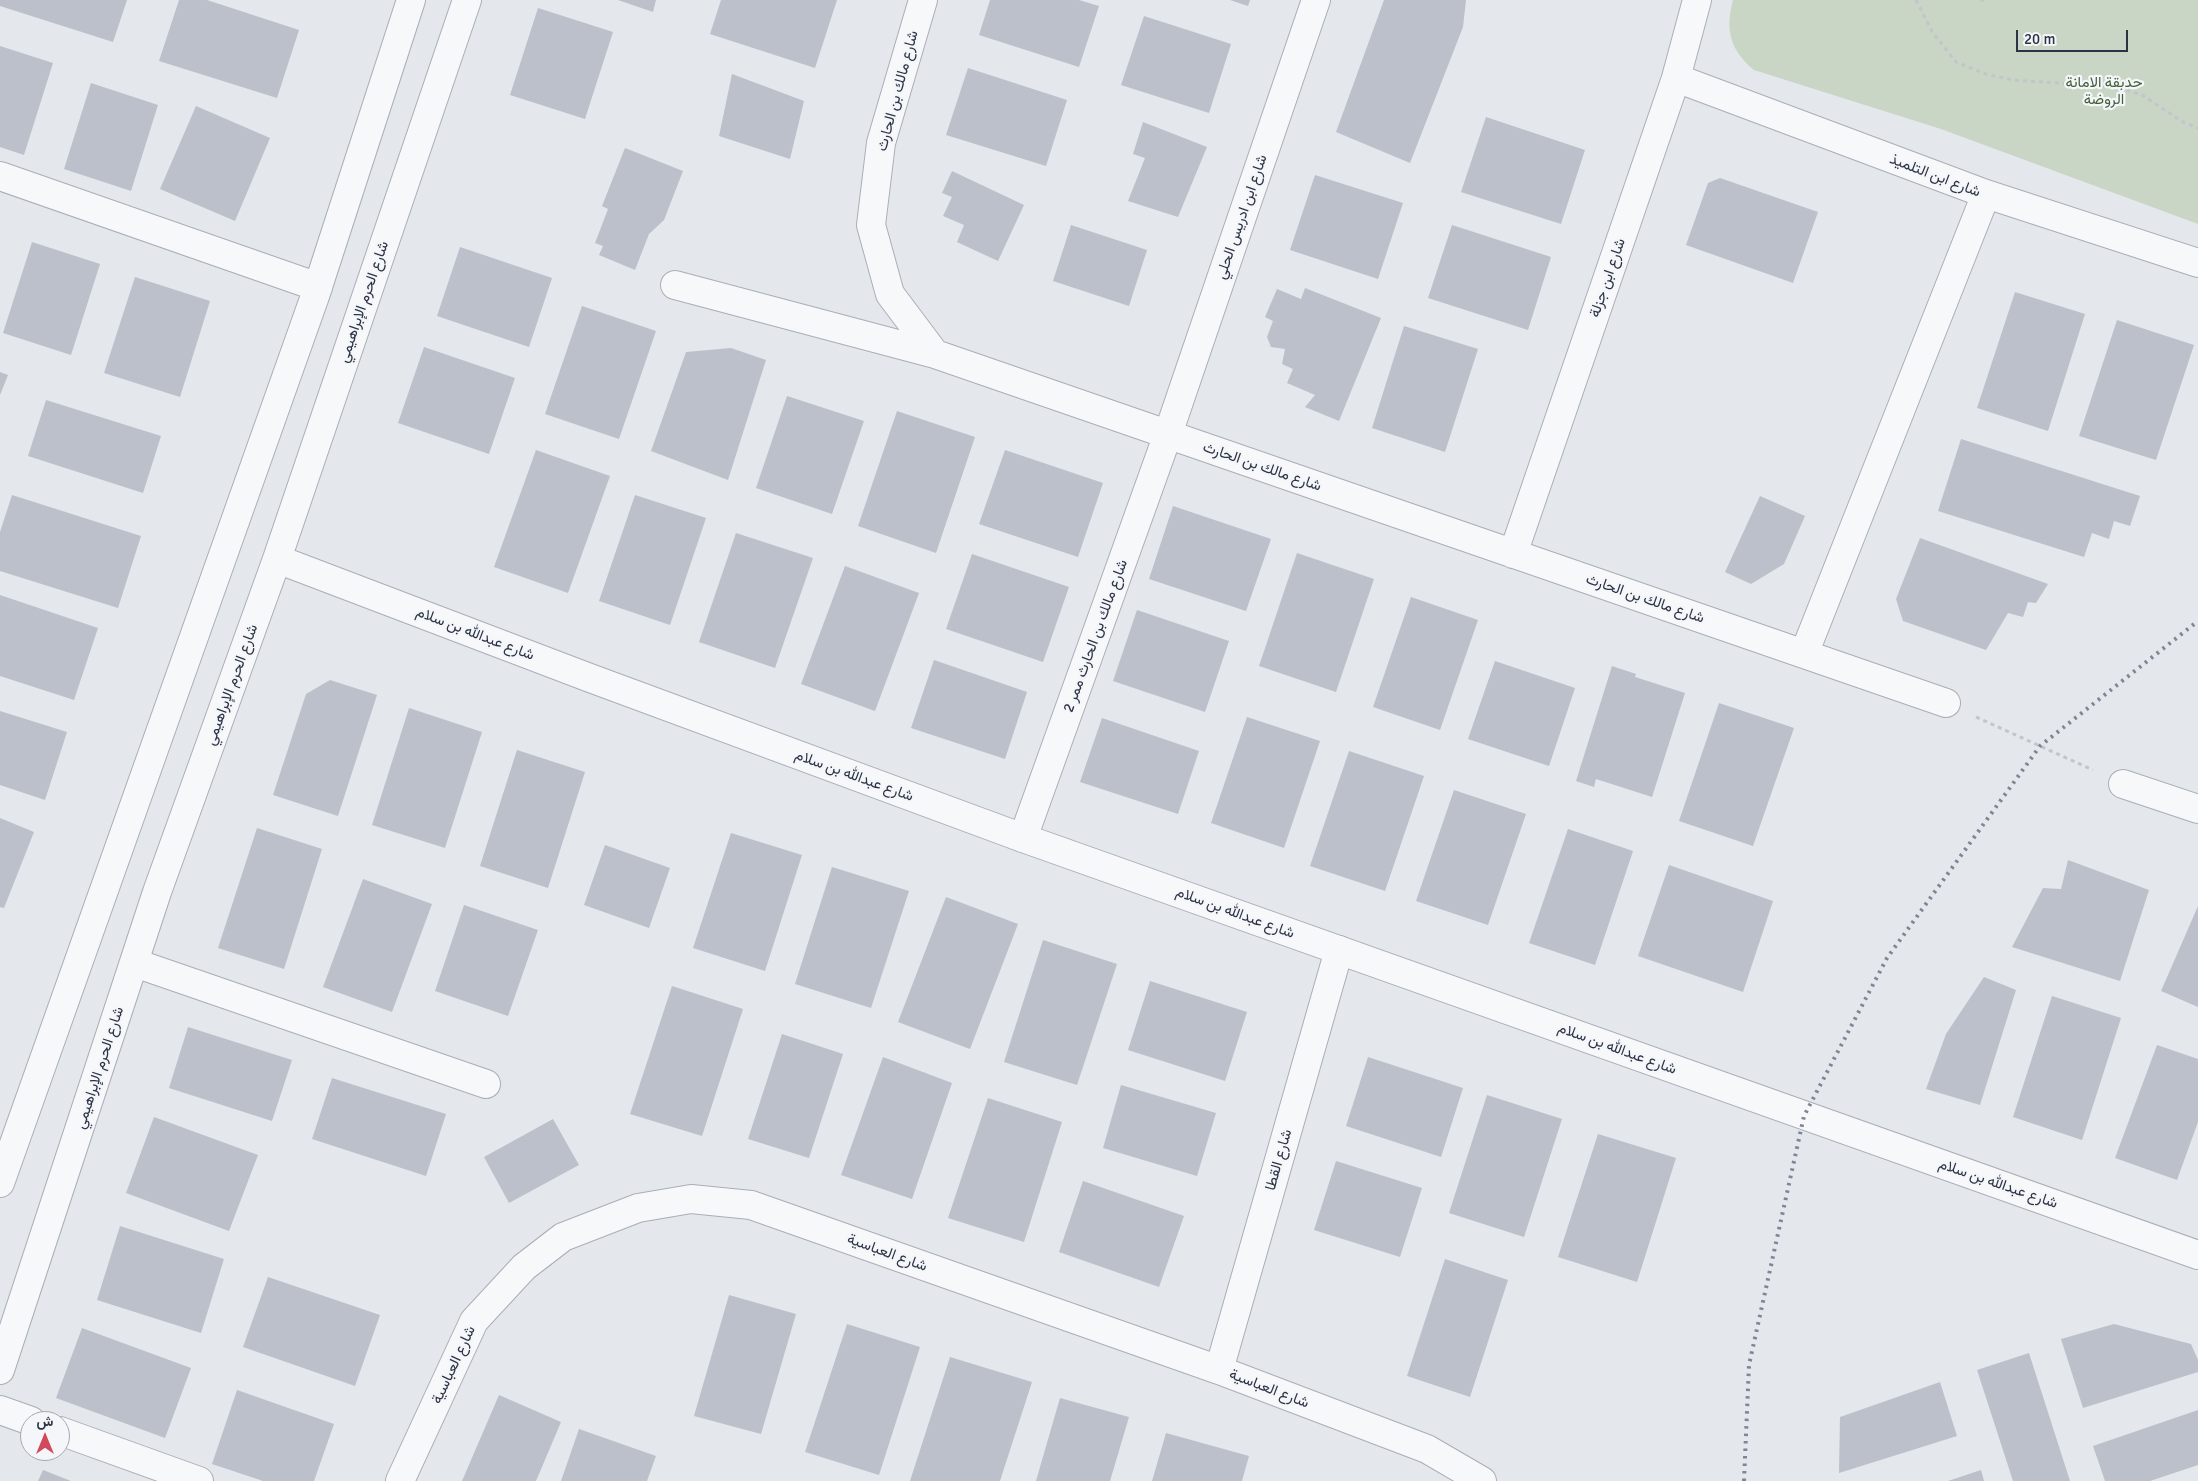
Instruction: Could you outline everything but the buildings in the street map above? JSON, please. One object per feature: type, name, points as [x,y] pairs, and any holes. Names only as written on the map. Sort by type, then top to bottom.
[{"type":"street","points":[[0,1183],[318,287],[411,0]]},
{"type":"street","name":"شارع الحرم الإبراهيمي","points":[[0,1370],[157,892],[277,559],[467,0]]},
{"type":"street","name":"شارع مالك بن الحارث","points":[[923,0],[881,143],[870,226],[890,294],[935,354],[1946,704]]},
{"type":"street","name":"شارع ابن ادريس الحلي","points":[[1168,434],[1316,0]]},
{"type":"street","name":"شارع ابن جزلة","points":[[1513,554],[1676,78],[1697,0]]},
{"type":"street","name":"شارع ابن التلميذ","points":[[1676,78],[1986,194],[2198,263]]},
{"type":"street","points":[[0,176],[318,287]]},
{"type":"street","points":[[1804,654],[1986,194]]},
{"type":"street","points":[[675,284],[935,354]]},
{"type":"street","name":"شارع مالك بن الحارث ممر 2","points":[[1023,838],[1168,434]]},
{"type":"street","name":"شارع عبدالله بن سلام","points":[[277,559],[590,678],[1023,838],[2198,1254]]},
{"type":"street","points":[[2123,784],[2198,809]]},
{"type":"street","name":"شارع القطا","points":[[1219,1370],[1339,950]]},
{"type":"street","points":[[135,963],[486,1084]]},
{"type":"street","name":"شارع العباسية","points":[[400,1481],[474,1321],[524,1267],[563,1237],[638,1208],[691,1199],[751,1205],[1219,1370],[1427,1449],[1482,1481]]},
{"type":"street","points":[[0,1410],[20,1417]]},
{"type":"street","points":[[70,1435],[199,1481]]},
{"type":"path","points":[[1916,0],[1933,33],[1956,62],[1986,74],[2013,80],[2116,88],[2142,95],[2183,122],[2198,128]]},
{"type":"path","points":[[1980,0],[1985,0]]},
{"type":"path","points":[[1946,704],[2123,784]]},
{"type":"green space","name":"حدبقة الامانة الروضة","points":[[1733,0],[2198,0],[2198,224],[1941,129],[1754,70],[1739,55],[1732,39],[1730,21]]},
{"type":"railway","points":[[1744,1481],[1749,1365],[1804,1116],[1887,958],[2040,746],[2198,621]]}]
